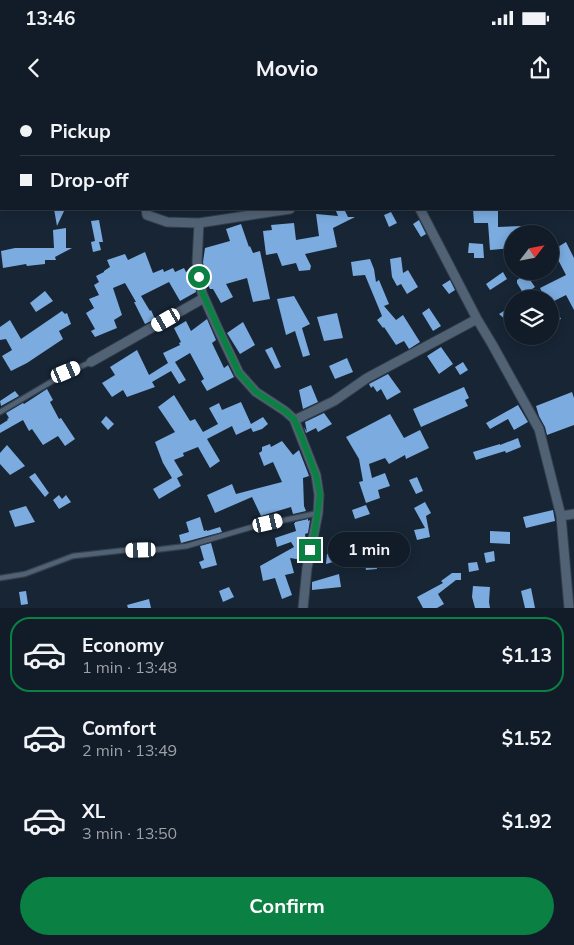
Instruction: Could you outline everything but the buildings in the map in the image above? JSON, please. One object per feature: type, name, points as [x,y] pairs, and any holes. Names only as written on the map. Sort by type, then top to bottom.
[{"type":"street","points":[[146,210],[147,214],[167,222],[199,223],[284,210]]},
{"type":"street","points":[[421,210],[477,319],[539,429],[561,516],[569,608]]},
{"type":"street","points":[[199,223],[197,262],[204,298],[239,373],[256,392],[294,419],[316,475],[320,495],[302,608]]},
{"type":"street","points":[[91,362],[204,298]]},
{"type":"street","points":[[299,418],[334,401],[367,378],[477,319]]},
{"type":"street","points":[[561,516],[574,514]]},
{"type":"lane","points":[[0,412],[66,372],[91,362]]},
{"type":"lane","points":[[0,578],[25,574],[73,556],[187,546],[252,527],[318,513]]},
{"type":"route","points":[[199,277],[202,292],[239,373],[256,392],[294,419],[302,438],[316,475],[320,495],[315,531],[310,550]]}]
